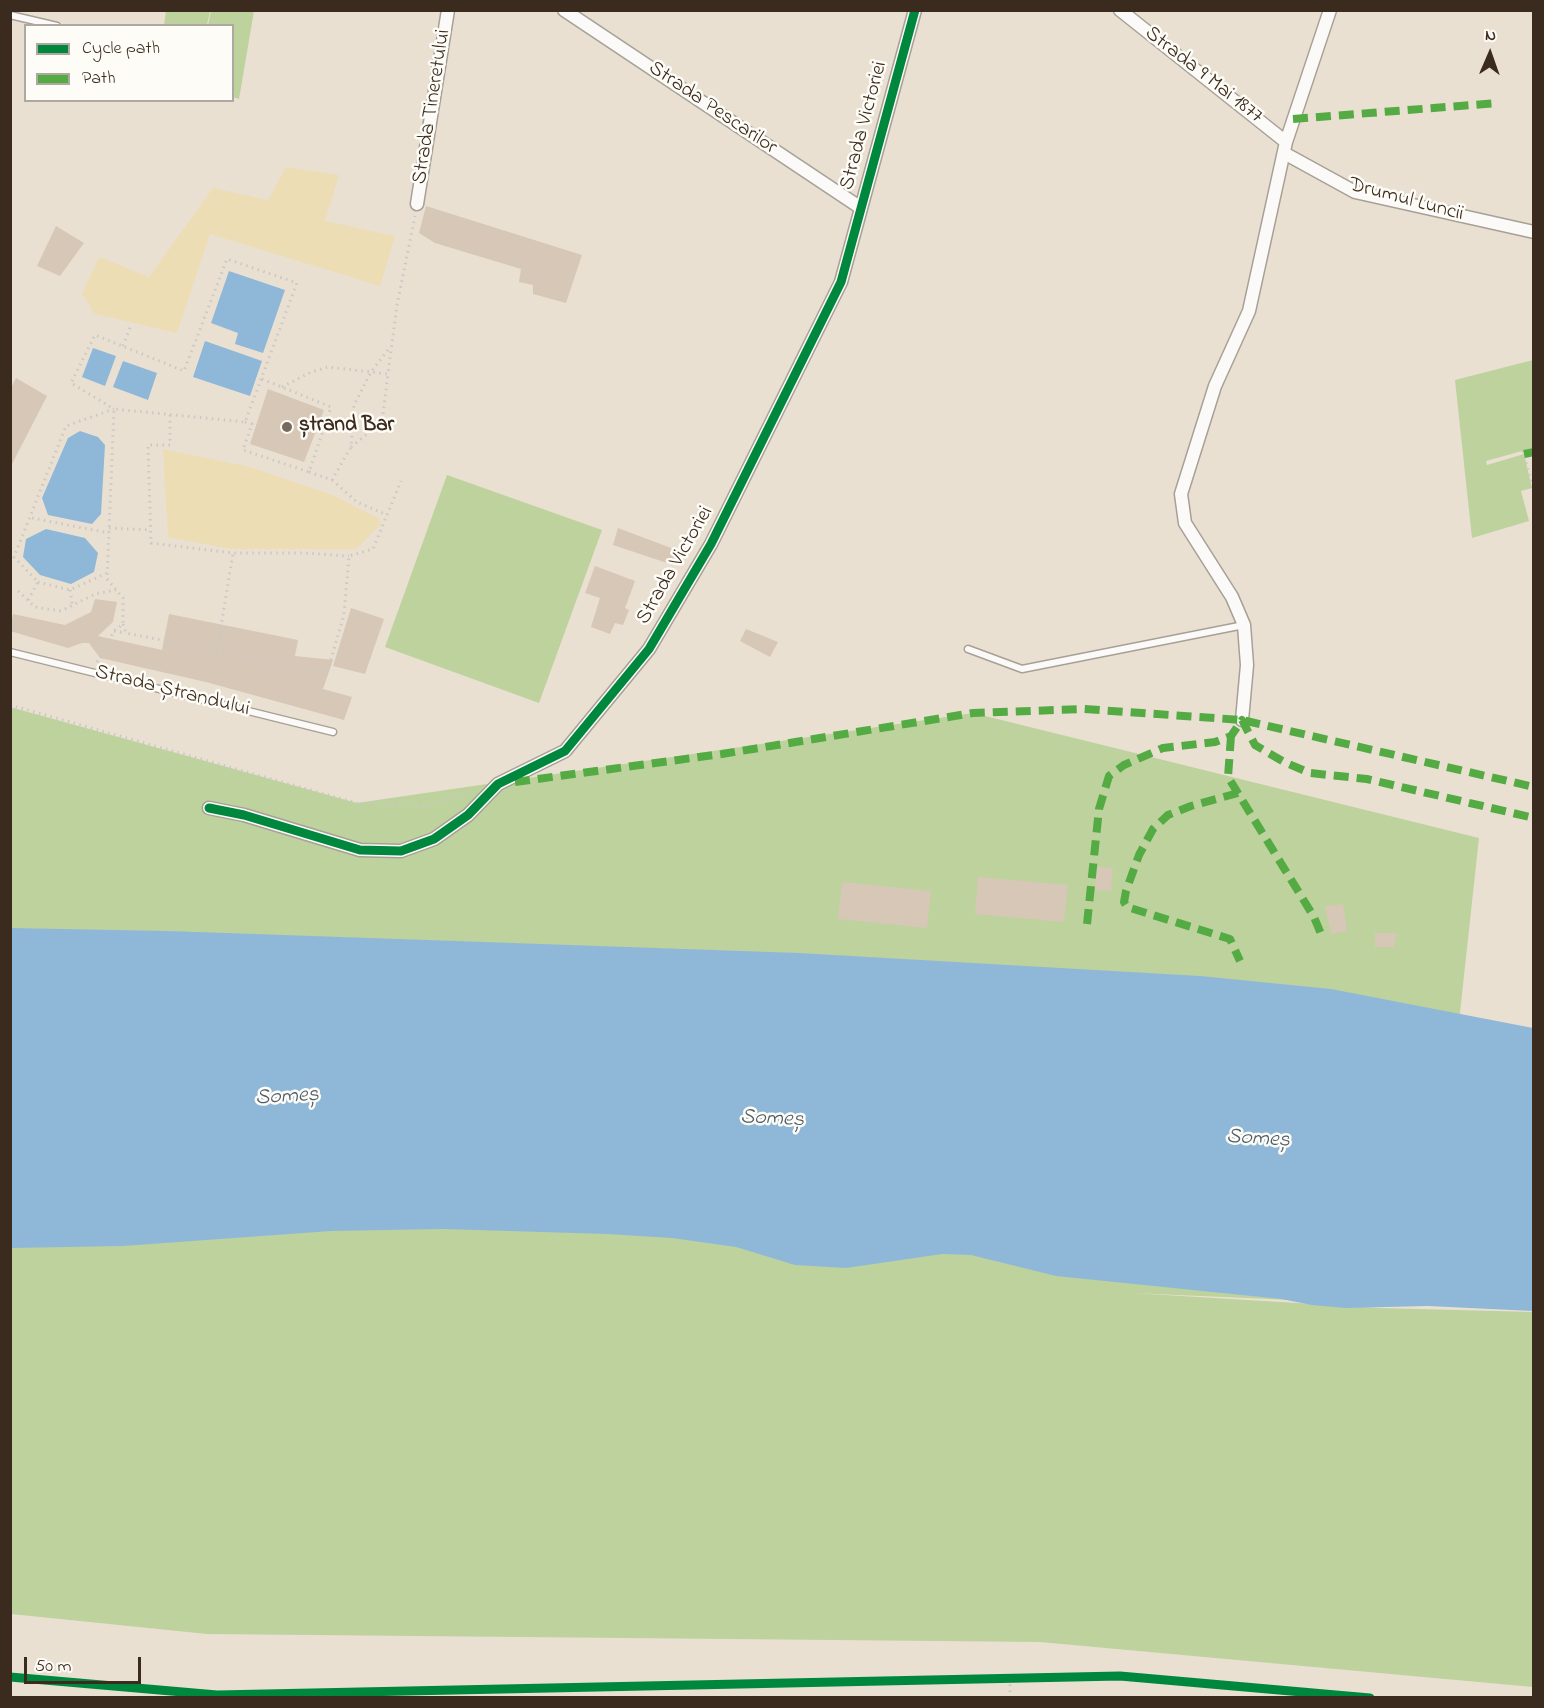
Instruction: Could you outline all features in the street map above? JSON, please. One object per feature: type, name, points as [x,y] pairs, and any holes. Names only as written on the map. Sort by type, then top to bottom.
[{"type":"street","name":"Strada Tineretului","points":[[417,204],[448,10]]},
{"type":"street","name":"Strada Pescarilor","points":[[564,10],[861,208]]},
{"type":"street","name":"Strada Victoriei","points":[[209,808],[244,815],[360,850],[401,851],[434,839],[468,815],[498,784],[565,751],[649,649],[711,544],[841,282],[915,10]]},
{"type":"street","name":"Strada 9 Mai 1877","points":[[1119,10],[1285,148]]},
{"type":"street","points":[[1242,720],[1247,665],[1244,625],[1232,597],[1185,523],[1181,494],[1215,386],[1249,311],[1285,148],[1330,10]]},
{"type":"street","name":"Drumul Luncii","points":[[1285,148],[1355,192],[1533,232]]},
{"type":"lane","points":[[10,15],[48,24]]},
{"type":"lane","points":[[968,649],[1022,669],[1244,625]]},
{"type":"lane","name":"Strada Ștrandului","points":[[10,652],[333,732]]},
{"type":"path","points":[[332,480],[351,447],[382,422],[392,344],[417,204]]},
{"type":"path","points":[[245,422],[297,283],[227,259],[184,371],[95,335],[71,383],[114,409],[252,424],[243,450],[332,480],[357,501],[387,515]]},
{"type":"path","points":[[123,346],[131,325]]},
{"type":"path","points":[[351,447],[354,405],[371,372],[392,344]]},
{"type":"path","points":[[282,387],[311,372],[328,367],[388,374]]},
{"type":"path","points":[[261,379],[331,406],[309,472]]},
{"type":"path","points":[[107,573],[70,590],[38,582],[14,557],[32,518],[66,426],[114,409]]},
{"type":"path","points":[[114,409],[107,579],[123,598],[123,624],[126,633]]},
{"type":"path","points":[[170,415],[170,445],[148,445],[151,543],[233,553],[305,553],[349,556],[373,549],[401,481]]},
{"type":"path","points":[[352,426],[371,431]]},
{"type":"path","points":[[1523,451],[1533,492]]},
{"type":"path","points":[[32,518],[109,533]]},
{"type":"path","points":[[109,528],[150,530]]},
{"type":"path","points":[[217,651],[233,553]]},
{"type":"path","points":[[114,631],[327,673],[344,615],[349,556]]},
{"type":"path","points":[[28,600],[38,582]]},
{"type":"path","points":[[70,590],[73,608]]},
{"type":"path","points":[[18,591],[35,607],[62,611],[73,608],[95,594],[116,590]]},
{"type":"path","points":[[92,672],[114,631],[123,624]]},
{"type":"path","points":[[10,705],[357,803],[425,806],[498,784]]},
{"type":"path","points":[[998,1677],[1021,1677]]},
{"type":"path","points":[[1010,1677],[1010,1698]]},
{"type":"green space","points":[[166,11],[210,11],[207,24],[164,24]]},
{"type":"green space","points":[[211,11],[254,11],[239,99],[234,97],[234,24],[208,24]]},
{"type":"green space","points":[[1533,360],[1533,448],[1486,461],[1487,465],[1524,454],[1532,488],[1521,491],[1529,521],[1472,538],[1455,380]]},
{"type":"green space","points":[[447,475],[602,530],[539,703],[385,647]]},
{"type":"green space","points":[[10,707],[357,803],[973,713],[1479,838],[1428,1306],[1132,1293],[1380,1308],[1533,1312],[1533,1687],[1040,1642],[207,1634],[11,1614]]},
{"type":"sand","points":[[286,167],[339,175],[325,221],[395,236],[380,286],[210,234],[177,333],[95,314],[82,294],[99,257],[149,277],[213,188],[268,200]]},
{"type":"sand","points":[[163,449],[250,467],[332,495],[378,518],[381,524],[356,549],[231,549],[168,537]]},
{"type":"water","points":[[229,271],[285,290],[263,353],[235,344],[238,333],[211,323]]},
{"type":"water","points":[[205,341],[262,361],[250,396],[193,377]]},
{"type":"water","points":[[93,348],[116,356],[105,386],[82,377]]},
{"type":"water","points":[[123,361],[157,373],[148,400],[113,387]]},
{"type":"water","points":[[80,431],[98,437],[105,445],[101,514],[92,524],[48,515],[42,498],[68,438]]},
{"type":"water","points":[[46,529],[85,538],[98,553],[94,572],[71,584],[40,575],[23,557],[26,539]]},
{"type":"water","name":"Someș","points":[[11,928],[169,931],[799,953],[1200,976],[1331,989],[1533,1028],[1533,1311],[1428,1306],[1345,1308],[1312,1305],[1281,1299],[1056,1276],[971,1255],[942,1254],[846,1268],[795,1265],[736,1247],[672,1238],[607,1234],[443,1229],[331,1231],[123,1246],[11,1248]]},
{"type":"building","points":[[426,206],[582,255],[566,303],[533,294],[533,285],[519,282],[521,269],[435,243],[419,233]]},
{"type":"building","points":[[56,226],[84,243],[60,276],[37,266]]},
{"type":"building","points":[[16,378],[47,396],[10,468],[10,390]]},
{"type":"building","name":"ștrand Bar","points":[[268,389],[324,410],[304,462],[250,444]]},
{"type":"building","points":[[618,528],[679,551],[673,565],[613,545]]},
{"type":"building","points":[[595,566],[635,581],[625,608],[629,610],[623,625],[615,623],[610,634],[591,627],[600,598],[585,593]]},
{"type":"building","points":[[95,599],[117,602],[113,622],[98,636],[162,650],[169,614],[298,640],[295,656],[333,660],[323,689],[352,697],[344,720],[206,682],[100,658],[89,643],[68,648],[10,631],[13,614],[65,625],[91,612]]},
{"type":"building","points":[[351,608],[384,619],[365,674],[333,666]]},
{"type":"building","points":[[746,629],[778,642],[770,657],[740,641]]},
{"type":"building","points":[[1097,867],[1113,868],[1111,891],[1095,890]]},
{"type":"building","points":[[978,877],[1068,885],[1064,922],[975,914]]},
{"type":"building","points":[[842,882],[931,891],[927,928],[838,919]]},
{"type":"building","points":[[1343,904],[1347,931],[1331,934],[1325,906]]},
{"type":"building","points":[[1375,933],[1397,933],[1394,947],[1375,947]]},
{"type":"marked path","points":[[1293,119],[1498,103]]},
{"type":"marked path","points":[[1524,454],[1534,452]]},
{"type":"marked path","points":[[515,782],[722,754],[973,713],[1084,709],[1242,720],[1534,787]]},
{"type":"marked path","points":[[1087,924],[1099,809],[1109,776],[1124,765],[1163,748],[1215,742],[1231,736],[1242,720],[1255,745],[1284,762],[1310,773],[1367,779],[1534,818]]},
{"type":"marked path","points":[[1231,736],[1228,777],[1314,917],[1323,939]]},
{"type":"marked path","points":[[1238,793],[1168,815],[1153,829],[1139,855],[1124,902],[1127,907],[1230,939],[1240,961]]},
{"type":"cycle path","points":[[209,808],[244,815],[360,850],[401,851],[434,839],[468,815],[498,784],[565,751],[649,649],[711,544],[841,282],[915,10]]},
{"type":"cycle path","points":[[10,1677],[217,1695],[1120,1676],[1370,1698]]},
{"type":"place","name":"ștrand Bar","points":[[287,427]]}]
